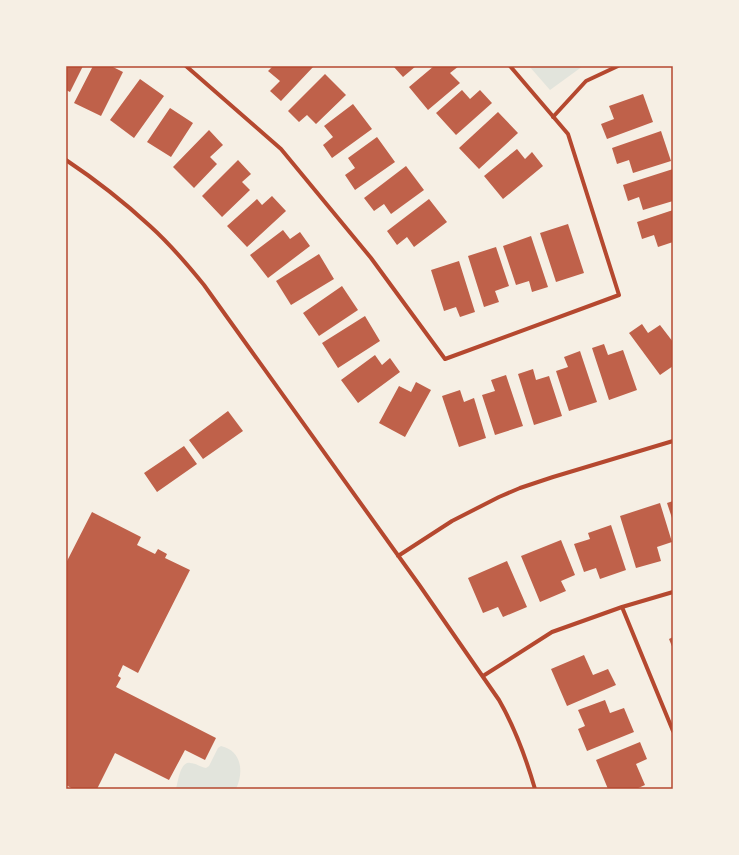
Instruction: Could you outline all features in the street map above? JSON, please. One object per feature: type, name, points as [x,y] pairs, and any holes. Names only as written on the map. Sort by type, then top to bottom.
[{"type":"street","points":[[186,66],[282,149],[371,258],[445,359],[619,295],[568,134],[510,66]]},
{"type":"street","points":[[553,117],[586,81],[618,66]]},
{"type":"street","points":[[66,160],[100,183],[134,212],[168,243],[204,285],[499,700],[519,742],[536,789]]},
{"type":"street","points":[[398,556],[452,521],[520,488],[673,441]]},
{"type":"street","points":[[483,676],[552,632],[622,607],[673,592]]},
{"type":"street","points":[[622,607],[673,731]]},
{"type":"shaded area","points":[[529,66],[583,66],[550,90]]},
{"type":"shaded area","points":[[221,746],[233,752],[237,757],[240,776],[236,789],[176,789],[180,773],[184,765],[187,763],[192,763],[206,768],[209,766],[218,748]]},
{"type":"building","points":[[66,66],[83,66],[70,92],[66,90]]},
{"type":"building","points":[[93,66],[111,66],[123,72],[101,116],[74,103]]},
{"type":"building","points":[[273,66],[314,66],[281,101],[270,91],[280,81],[268,71]]},
{"type":"building","points":[[393,66],[416,66],[403,77]]},
{"type":"building","points":[[434,66],[459,66],[450,73],[460,83],[428,110],[409,87]]},
{"type":"building","points":[[325,74],[346,95],[316,124],[307,115],[299,122],[288,111]]},
{"type":"building","points":[[140,79],[164,96],[134,138],[110,120]]},
{"type":"building","points":[[462,90],[470,99],[480,90],[492,103],[456,135],[436,113]]},
{"type":"building","points":[[643,94],[653,122],[607,139],[601,124],[614,119],[609,106]]},
{"type":"building","points":[[353,104],[372,129],[332,158],[323,145],[333,137],[324,126]]},
{"type":"building","points":[[170,108],[193,123],[171,157],[147,142]]},
{"type":"building","points":[[498,112],[518,133],[479,169],[459,148]]},
{"type":"building","points":[[209,130],[223,145],[210,157],[217,164],[194,188],[173,167]]},
{"type":"building","points":[[661,131],[671,161],[633,173],[629,160],[617,164],[612,148]]},
{"type":"building","points":[[377,137],[395,162],[355,190],[345,175],[355,168],[348,158]]},
{"type":"building","points":[[517,149],[525,159],[532,152],[543,166],[503,199],[484,176]]},
{"type":"building","points":[[238,160],[251,174],[242,182],[250,190],[222,217],[202,196]]},
{"type":"building","points":[[406,166],[424,190],[391,214],[384,204],[374,211],[364,198]]},
{"type":"building","points":[[673,169],[673,201],[643,210],[639,197],[628,201],[623,185]]},
{"type":"building","points":[[272,196],[286,211],[247,247],[227,226],[257,199],[262,205]]},
{"type":"building","points":[[429,199],[447,222],[414,247],[407,237],[397,245],[387,231]]},
{"type":"building","points":[[673,210],[673,242],[658,247],[654,235],[642,239],[637,222]]},
{"type":"building","points":[[568,224],[584,273],[556,282],[540,233]]},
{"type":"building","points":[[283,230],[290,239],[300,232],[310,246],[268,278],[250,255]]},
{"type":"building","points":[[531,236],[548,287],[532,292],[529,281],[516,285],[503,246]]},
{"type":"building","points":[[496,247],[509,286],[495,291],[499,302],[484,307],[468,256]]},
{"type":"building","points":[[319,254],[334,279],[291,305],[276,281]]},
{"type":"building","points":[[459,261],[475,312],[460,317],[456,307],[444,311],[431,270]]},
{"type":"building","points":[[342,286],[358,310],[319,336],[303,313]]},
{"type":"building","points":[[365,316],[380,341],[338,368],[322,343]]},
{"type":"building","points":[[642,324],[648,333],[660,325],[673,342],[673,366],[660,375],[629,333]]},
{"type":"building","points":[[604,344],[608,355],[623,350],[637,390],[609,400],[592,348]]},
{"type":"building","points":[[580,351],[597,402],[569,411],[556,371],[568,367],[564,357]]},
{"type":"building","points":[[375,355],[382,365],[390,358],[400,372],[358,403],[341,380]]},
{"type":"building","points":[[533,369],[536,380],[549,376],[562,416],[534,425],[518,374]]},
{"type":"building","points":[[506,375],[523,426],[495,435],[482,395],[495,391],[491,380]]},
{"type":"building","points":[[416,382],[431,390],[405,437],[379,423],[399,386],[411,392]]},
{"type":"building","points":[[460,390],[464,402],[474,398],[486,438],[459,447],[442,396]]},
{"type":"building","points":[[228,411],[243,431],[203,459],[189,440]]},
{"type":"building","points":[[184,446],[197,464],[157,492],[144,473]]},
{"type":"building","points":[[673,501],[673,521],[667,503]]},
{"type":"building","points":[[660,503],[672,542],[657,547],[661,561],[636,568],[620,516]]},
{"type":"building","points":[[92,512],[141,537],[137,545],[155,554],[158,549],[167,554],[165,558],[190,570],[138,673],[123,665],[118,676],[121,678],[116,687],[216,738],[205,760],[185,750],[169,780],[115,753],[97,789],[73,789],[66,785],[66,563]]},
{"type":"building","points":[[611,525],[626,570],[600,579],[596,568],[584,572],[574,544],[590,539],[588,533]]},
{"type":"building","points":[[561,540],[575,575],[561,581],[566,591],[540,602],[521,556]]},
{"type":"building","points":[[507,561],[527,607],[503,617],[498,607],[483,613],[468,578]]},
{"type":"building","points":[[673,637],[673,649],[669,639]]},
{"type":"building","points":[[584,655],[593,675],[608,669],[616,685],[567,706],[551,669]]},
{"type":"building","points":[[605,700],[610,713],[624,708],[634,732],[587,751],[578,729],[585,726],[578,710]]},
{"type":"building","points":[[640,742],[647,759],[636,764],[645,785],[636,789],[608,789],[596,760]]}]
